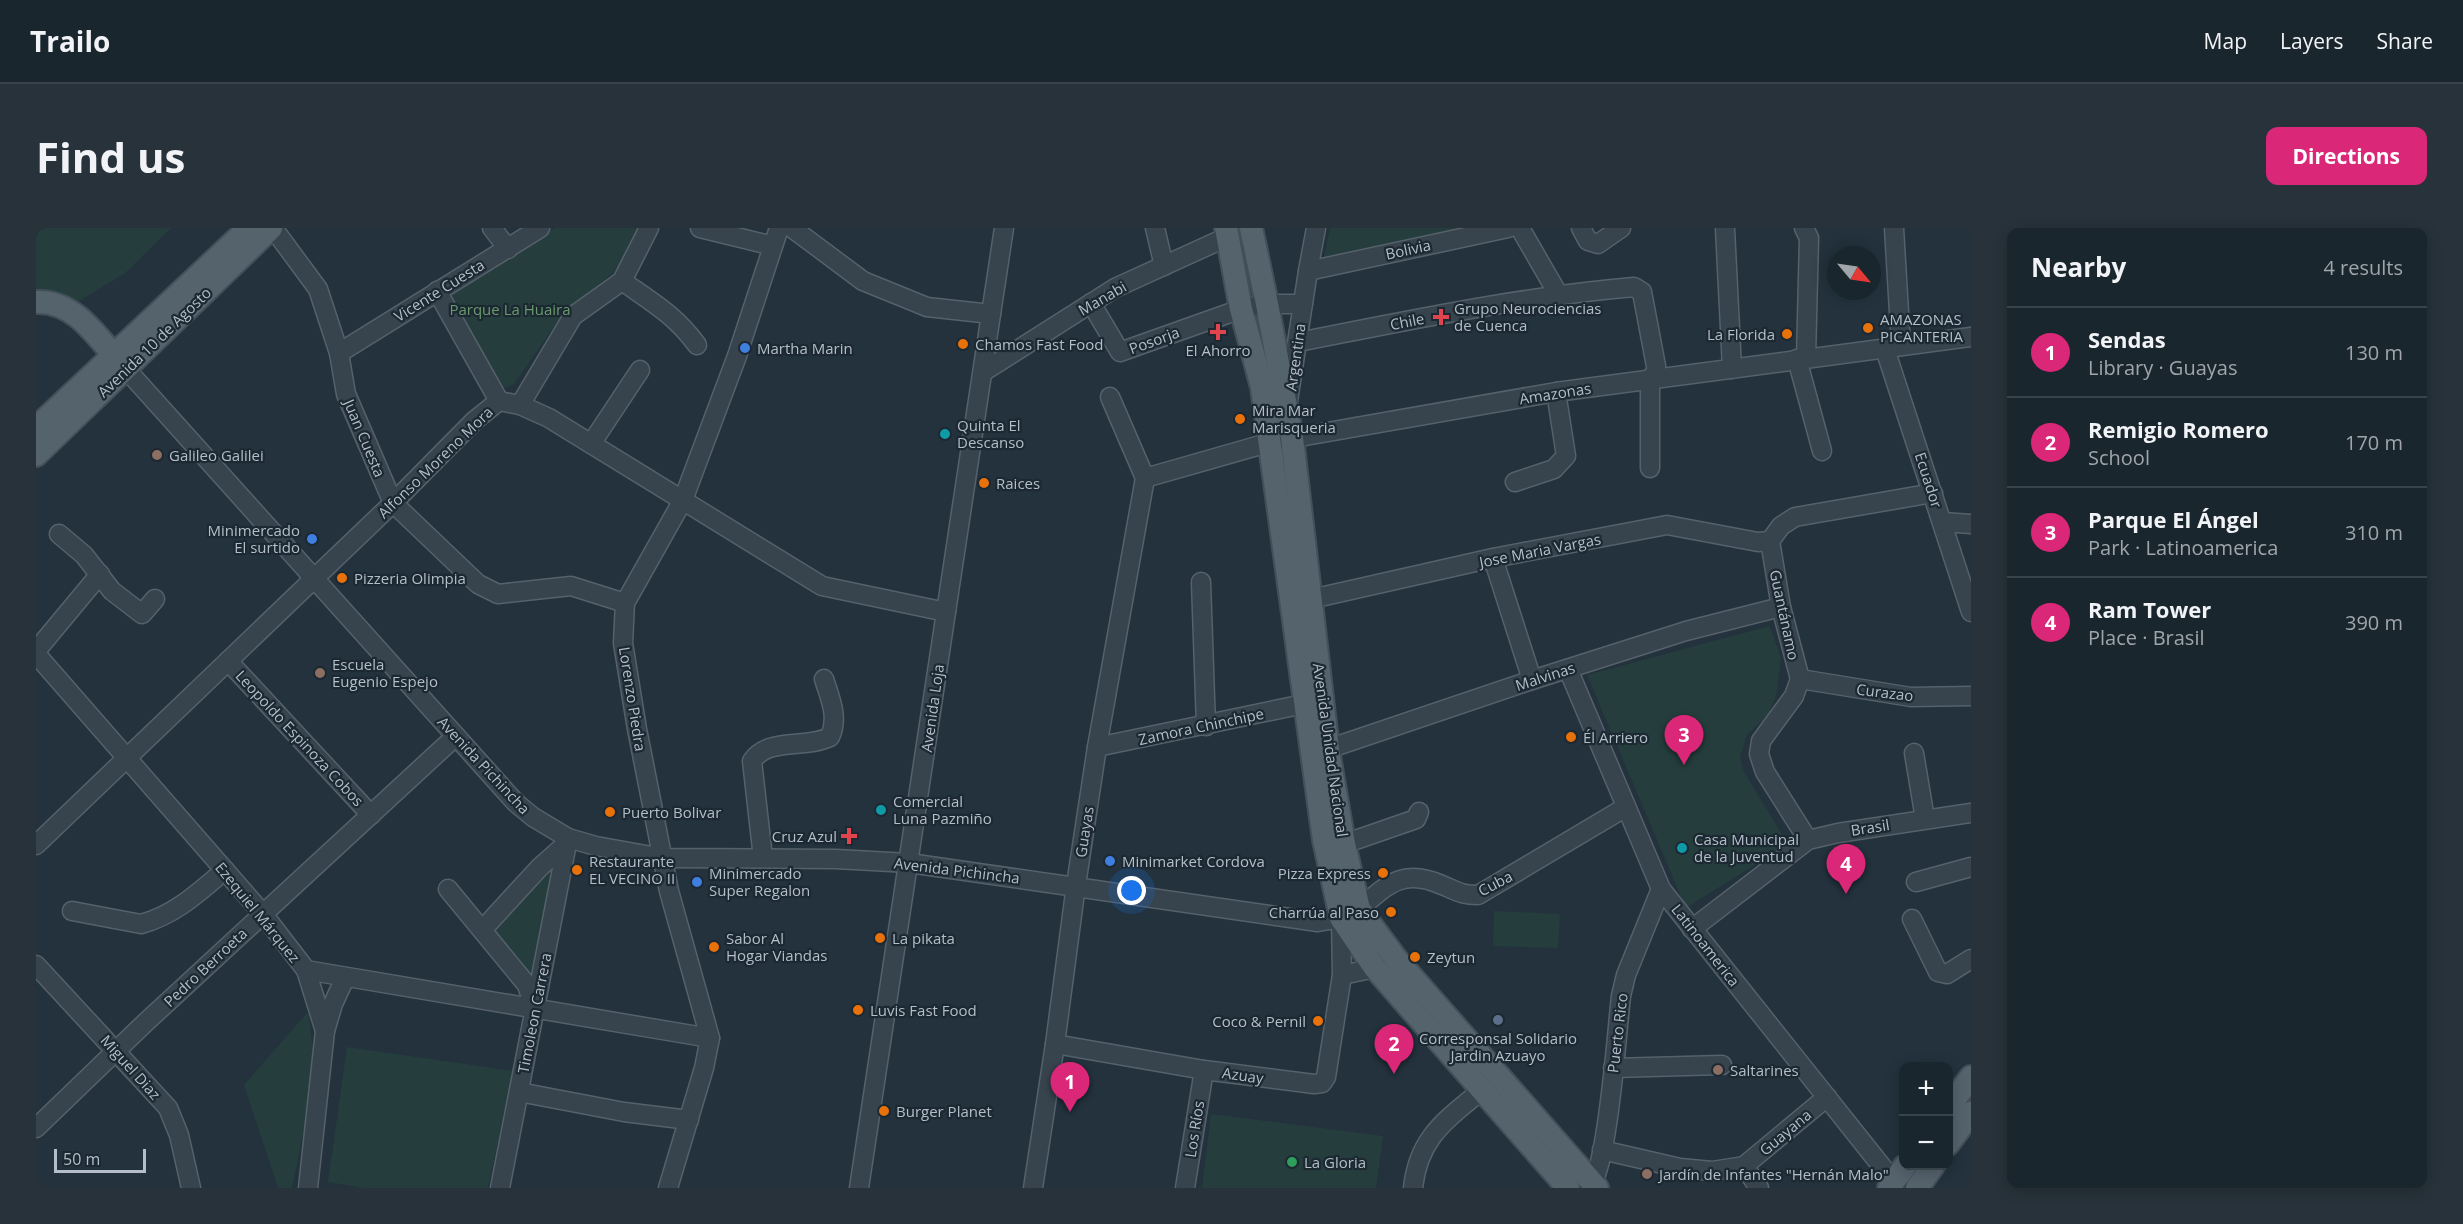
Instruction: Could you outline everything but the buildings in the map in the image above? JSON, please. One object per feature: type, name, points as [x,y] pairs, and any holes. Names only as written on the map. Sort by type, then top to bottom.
[{"type":"main road","name":"Avenida 10 de Agosto","points":[[36,454],[119,362],[249,228]]},
{"type":"main road","name":"Avenida 10 de Agosto","points":[[36,428],[119,362],[272,228]]},
{"type":"main road","name":"Avenida Unidad Nacional","points":[[1251,228],[1268,304],[1287,411],[1282,440]]},
{"type":"main road","name":"Avenida Unidad Nacional","points":[[1227,233],[1241,309],[1262,387],[1282,440],[1320,752],[1324,840],[1350,913],[1375,968],[1593,1187]]},
{"type":"main road","points":[[36,302],[55,304],[70,310],[92,330],[119,362]]},
{"type":"main road","name":"Avenida Unidad Nacional","points":[[1301,602],[1304,704],[1320,752],[1344,844],[1350,913],[1397,960],[1568,1188]]},
{"type":"main road","points":[[1953,1100],[1971,1077]]},
{"type":"main road","points":[[1953,1137],[1971,1113]]},
{"type":"main road","points":[[1917,1188],[1930,1170]]},
{"type":"street","name":"Juan Cuesta","points":[[272,228],[318,289],[339,353],[346,394],[393,503],[478,584],[498,594],[571,586],[625,603]]},
{"type":"street","points":[[492,228],[507,249]]},
{"type":"street","name":"Vicente Cuesta","points":[[339,353],[540,228]]},
{"type":"street","points":[[520,405],[573,316],[621,281],[649,228]]},
{"type":"street","points":[[700,228],[773,246]]},
{"type":"street","name":"Lorenzo Piedra","points":[[668,1188],[704,1068],[710,1038],[678,925],[637,729],[623,643],[625,603],[683,500],[737,356],[779,228]]},
{"type":"street","points":[[792,228],[863,281],[927,307],[992,314]]},
{"type":"street","name":"Avenida Loja","points":[[859,1188],[1004,228]]},
{"type":"street","points":[[1155,228],[1164,266]]},
{"type":"street","name":"Argentina","points":[[1287,411],[1316,228]]},
{"type":"street","name":"Bolivia","points":[[1308,271],[1508,228]]},
{"type":"street","points":[[1520,228],[1558,294]]},
{"type":"street","points":[[1581,228],[1588,241],[1598,244],[1621,228]]},
{"type":"street","points":[[1725,228],[1732,369]]},
{"type":"street","points":[[1803,228],[1809,238],[1802,359],[1822,451]]},
{"type":"street","name":"Ecuador","points":[[1894,228],[1893,347],[1933,493],[1971,612]]},
{"type":"street","name":"Manabi","points":[[983,372],[1115,288],[1164,266],[1227,233]]},
{"type":"street","points":[[621,281],[672,315],[683,325],[697,345]]},
{"type":"street","name":"Chile","points":[[1298,342],[1488,304],[1558,294],[1634,287],[1639,288],[1642,292],[1656,366],[1653,378]]},
{"type":"street","points":[[437,291],[499,401]]},
{"type":"street","name":"Posorja","points":[[1091,303],[1120,352],[1241,309]]},
{"type":"street","name":"Argentina","points":[[1241,309],[1268,304],[1303,304]]},
{"type":"street","name":"Amazonas","points":[[1145,478],[1282,440],[1556,392],[1971,337]]},
{"type":"street","name":"Avenida Pichincha","points":[[119,362],[516,803],[567,841],[663,858],[763,858],[909,863],[1076,885],[1318,922],[1350,913]]},
{"type":"street","points":[[591,444],[640,370]]},
{"type":"street","points":[[1650,468],[1653,378]]},
{"type":"street","points":[[1515,482],[1554,469],[1566,456],[1556,392]]},
{"type":"street","points":[[1110,397],[1145,478]]},
{"type":"street","name":"Alfonso Moreno Mora","points":[[36,845],[393,503],[467,428],[499,401],[520,405],[549,418],[822,586],[946,612]]},
{"type":"street","name":"Guayas","points":[[1033,1188],[1097,747],[1145,478]]},
{"type":"street","points":[[1770,541],[1780,526],[1795,517],[1933,493]]},
{"type":"street","points":[[1943,522],[1971,524]]},
{"type":"street","name":"Jose Maria Vargas","points":[[1301,602],[1493,558],[1667,525],[1758,542],[1770,541]]},
{"type":"street","points":[[59,534],[84,555],[112,591],[142,614],[155,599]]},
{"type":"street","name":"Guantánamo","points":[[1770,541],[1781,607],[1800,680],[1794,696],[1761,741],[1759,754],[1765,772],[1808,840]]},
{"type":"street","points":[[1493,558],[1532,680]]},
{"type":"street","points":[[36,652],[100,574]]},
{"type":"street","points":[[1201,582],[1206,726]]},
{"type":"street","name":"Malvinas","points":[[1320,752],[1532,680],[1686,631],[1781,607]]},
{"type":"street","name":"Ezequiel Márquez","points":[[36,652],[127,760],[263,914],[306,970],[710,1038]]},
{"type":"street","name":"Leopoldo Espinoza Cobos","points":[[228,661],[371,815]]},
{"type":"street","name":"Latinoamerica","points":[[1568,669],[1661,889],[1896,1181]]},
{"type":"street","points":[[763,858],[752,762],[758,752],[771,747],[819,742],[830,737],[834,728],[834,710],[824,679]]},
{"type":"street","name":"Curazao","points":[[1800,680],[1911,697],[1971,696]]},
{"type":"street","name":"Zamora Chinchipe","points":[[1097,747],[1304,704]]},
{"type":"street","name":"Pedro Berroeta","points":[[36,1128],[116,1050],[456,736]]},
{"type":"street","points":[[1914,753],[1925,819]]},
{"type":"street","name":"Cuba","points":[[1350,913],[1388,884],[1410,878],[1426,878],[1463,895],[1478,895],[1626,807]]},
{"type":"street","points":[[1344,844],[1416,819],[1419,812]]},
{"type":"street","name":"Brasil","points":[[1692,929],[1808,840],[1838,832],[1971,813]]},
{"type":"street","points":[[483,929],[567,841]]},
{"type":"street","name":"Timoleon Carrera","points":[[500,1188],[567,841]]},
{"type":"street","points":[[1916,882],[1971,867]]},
{"type":"street","points":[[72,910],[141,924],[149,922],[192,898],[225,870]]},
{"type":"street","points":[[448,889],[527,985],[535,1009]]},
{"type":"street","name":"Puerto Rico","points":[[1593,1187],[1602,1150],[1621,996],[1626,975],[1661,889]]},
{"type":"street","name":"Azuay","points":[[1055,1044],[1204,1070],[1314,1084],[1322,1083],[1326,1077],[1350,913]]},
{"type":"street","points":[[1912,919],[1938,972],[1947,974],[1971,959]]},
{"type":"street","name":"Miguel Diaz","points":[[36,965],[168,1108],[179,1135],[191,1188]]},
{"type":"street","points":[[1342,975],[1375,968]]},
{"type":"street","points":[[306,970],[325,1031]]},
{"type":"street","points":[[308,1188],[325,1031],[333,1004],[345,978]]},
{"type":"street","points":[[1613,1068],[1722,1065]]},
{"type":"street","name":"Los Ríos","points":[[1185,1188],[1204,1070]]},
{"type":"street","points":[[1413,1188],[1420,1156],[1432,1134],[1490,1083]]},
{"type":"street","points":[[519,1092],[624,1112],[689,1120]]},
{"type":"street","name":"Guayana","points":[[1744,1166],[1827,1097]]},
{"type":"street","points":[[1602,1150],[1680,1168],[1712,1171],[1744,1166],[1760,1188]]},
{"type":"green space","points":[[36,228],[171,228],[125,273],[76,303],[36,292]]},
{"type":"green space","name":"Parque La Huaira","points":[[555,228],[641,228],[629,253],[614,272],[565,311],[514,384],[500,389],[451,298],[457,285]]},
{"type":"green space","points":[[1330,228],[1459,228],[1324,257]]},
{"type":"green space","points":[[1770,626],[1781,658],[1776,697],[1768,715],[1747,735],[1740,757],[1744,772],[1788,844],[1686,908],[1587,675]]},
{"type":"green space","points":[[560,857],[531,980],[491,927]]},
{"type":"green space","points":[[1494,911],[1560,914],[1558,948],[1493,946]]},
{"type":"green space","points":[[308,1012],[316,1071],[292,1188],[278,1188],[244,1085]]},
{"type":"green space","points":[[347,1047],[513,1071],[488,1188],[364,1188],[328,1182]]},
{"type":"green space","name":"La Gloria","points":[[1211,1114],[1383,1136],[1376,1188],[1202,1188]]},
{"type":"place","name":"Grupo Neurociencias de Cuenca","points":[[1441,317]]},
{"type":"place","name":"AMAZONAS PICANTERIA","points":[[1868,328]]},
{"type":"place","name":"El Ahorro","points":[[1218,332]]},
{"type":"place","name":"La Florida","points":[[1787,334]]},
{"type":"place","name":"Chamos Fast Food","points":[[963,344]]},
{"type":"place","name":"Martha Marin","points":[[745,348]]},
{"type":"place","name":"Mira Mar Marisqueria","points":[[1240,419]]},
{"type":"place","name":"Quinta El Descanso","points":[[945,434]]},
{"type":"place","name":"Galileo Galilei","points":[[157,455]]},
{"type":"place","name":"Raices","points":[[984,483]]},
{"type":"place","name":"Minimercado El surtido","points":[[312,539]]},
{"type":"place","name":"Pizzeria Olimpia","points":[[342,578]]},
{"type":"place","name":"Escuela Eugenio Espejo","points":[[320,673]]},
{"type":"place","name":"Él Arriero","points":[[1571,737]]},
{"type":"place","name":"Parque El Ángel","points":[[1684,765]]},
{"type":"place","name":"Comercial Luna Pazmiño","points":[[881,810]]},
{"type":"place","name":"Puerto Bolivar","points":[[610,812]]},
{"type":"place","name":"Cruz Azul","points":[[849,836]]},
{"type":"place","name":"Casa Municipal de la Juventud","points":[[1682,848]]},
{"type":"place","name":"Minimarket Cordova","points":[[1110,861]]},
{"type":"place","name":"Restaurante EL VECINO II","points":[[577,870]]},
{"type":"place","name":"Pizza Express","points":[[1383,873]]},
{"type":"place","name":"Minimercado Super Regalon","points":[[697,882]]},
{"type":"place","name":"Ram Tower","points":[[1846,894]]},
{"type":"place","name":"Charrúa al Paso","points":[[1391,912]]},
{"type":"place","name":"La pikata","points":[[880,938]]},
{"type":"place","name":"Sabor Al Hogar Viandas","points":[[714,947]]},
{"type":"place","name":"Zeytun","points":[[1415,957]]},
{"type":"place","name":"Luvis Fast Food","points":[[858,1010]]},
{"type":"place","name":"Corresponsal Solidario Jardin Azuayo","points":[[1498,1020]]},
{"type":"place","name":"Coco & Pernil","points":[[1318,1021]]},
{"type":"place","name":"Saltarines","points":[[1718,1070]]},
{"type":"place","name":"Remigio Romero","points":[[1394,1074]]},
{"type":"place","name":"Burger Planet","points":[[884,1111]]},
{"type":"place","name":"Sendas","points":[[1070,1112]]},
{"type":"place","name":"La Gloria","points":[[1292,1162]]},
{"type":"place","name":"Jardín de Infantes \"Hernán Malo\"","points":[[1647,1174]]}]
